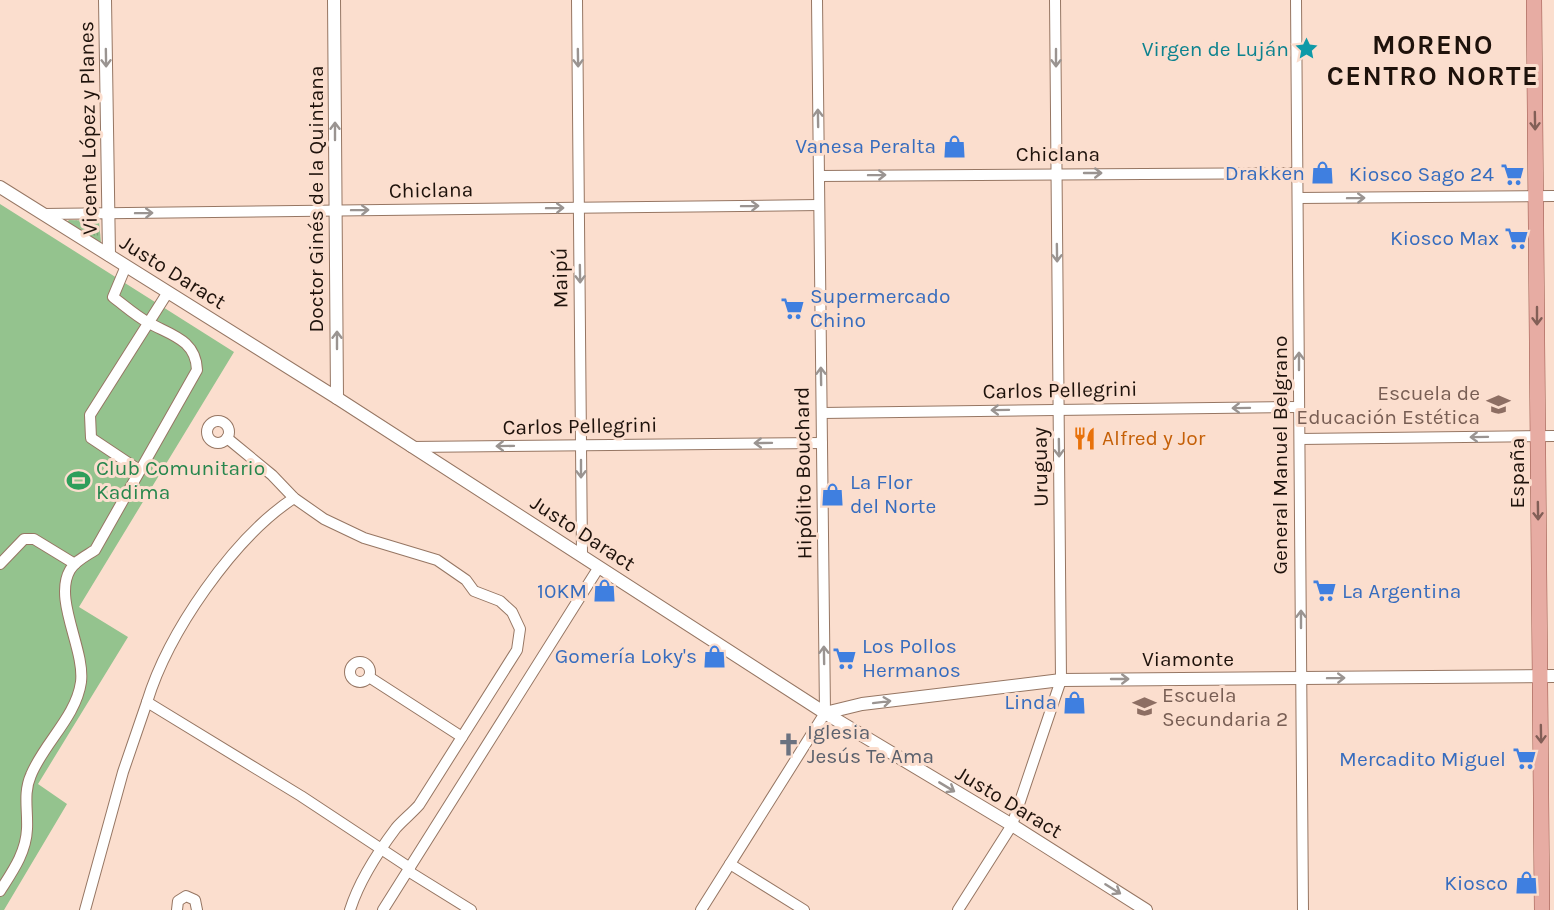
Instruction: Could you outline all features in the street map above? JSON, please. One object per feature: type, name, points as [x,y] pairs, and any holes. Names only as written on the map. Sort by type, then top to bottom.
[{"type":"main road","name":"España","points":[[1534,0],[1538,436],[1547,676],[1542,910]]},
{"type":"street","name":"Vicente López y Planes","points":[[105,0],[110,255]]},
{"type":"street","name":"Doctor Ginés de la Quintana","points":[[334,0],[337,398]]},
{"type":"street","name":"Maipú","points":[[577,0],[582,555]]},
{"type":"street","name":"Hipólito Bouchard","points":[[816,0],[825,713]]},
{"type":"street","name":"Uruguay","points":[[958,910],[1012,825],[1061,680],[1055,0]]},
{"type":"street","name":"General Manuel Belgrano","points":[[1296,0],[1303,910]]},
{"type":"street","name":"Chiclana","points":[[819,176],[1297,173]]},
{"type":"street","name":"Justo Daract","points":[[0,187],[337,398],[825,713],[1012,825],[1146,910]]},
{"type":"street","points":[[1298,198],[1554,196]]},
{"type":"street","name":"Chiclana","points":[[43,214],[819,205]]},
{"type":"street","points":[[0,891],[21,858],[25,843],[26,792],[30,777],[76,700],[81,684],[82,667],[64,591],[65,583],[75,564],[94,550],[197,370],[193,351],[177,335],[148,323],[113,297],[126,266]]},
{"type":"street","points":[[139,470],[91,438],[90,415],[168,292]]},
{"type":"street","name":"Carlos Pellegrini","points":[[822,413],[1299,407]]},
{"type":"street","points":[[1300,439],[1554,436]]},
{"type":"street","points":[[227,438],[272,475],[294,498],[324,519],[364,538],[437,560],[466,580],[470,588],[500,601],[512,612],[520,629],[517,650],[419,805],[398,826],[363,879],[350,910]]},
{"type":"street","name":"Carlos Pellegrini","points":[[410,447],[822,443]]},
{"type":"street","points":[[85,910],[123,772],[156,673],[171,642],[233,553],[261,522],[294,498]]},
{"type":"street","points":[[0,564],[24,539],[34,539],[75,564]]},
{"type":"street","points":[[383,910],[600,567]]},
{"type":"street","name":"Viamonte","points":[[825,713],[862,704],[1061,680],[1547,676]]},
{"type":"street","points":[[369,677],[462,737]]},
{"type":"street","points":[[147,702],[301,796],[471,910]]},
{"type":"street","points":[[701,910],[825,713]]},
{"type":"street","points":[[730,864],[804,910]]},
{"type":"street","points":[[177,910],[178,901],[186,896],[195,900],[197,910]]},
{"type":"green space","name":"Club Comunitario Kadima","points":[[0,204],[234,352],[79,607],[128,637],[38,784],[67,804],[4,910],[0,910]]},
{"type":"green space","points":[[69,220],[99,221],[101,243],[67,222]]},
{"type":"place","name":"Virgen de Luján","points":[[1307,49]]},
{"type":"place","name":"Vanesa Peralta","points":[[954,146]]},
{"type":"place","name":"Drakken","points":[[1323,173]]},
{"type":"place","name":"Kiosco Sago 24","points":[[1512,174]]},
{"type":"place","name":"Kiosco Max","points":[[1517,238]]},
{"type":"place","name":"Supermercado Chino","points":[[792,308]]},
{"type":"place","name":"Escuela de Educación Estética","points":[[1498,405]]},
{"type":"place","name":"Alfred y Jor","points":[[1084,438]]},
{"type":"place","name":"Club Comunitario Kadima","points":[[78,480]]},
{"type":"place","name":"La Flor del Norte","points":[[832,494]]},
{"type":"place","name":"10KM","points":[[605,591]]},
{"type":"place","name":"La Argentina","points":[[1324,591]]},
{"type":"place","name":"Gomería Loky's","points":[[715,656]]},
{"type":"place","name":"Los Pollos Hermanos","points":[[844,658]]},
{"type":"place","name":"Linda","points":[[1075,702]]},
{"type":"place","name":"Escuela Secundaria 2","points":[[1144,707]]},
{"type":"place","name":"Iglesia Jesús Te Ama","points":[[789,744]]},
{"type":"place","name":"Mercadito Miguel","points":[[1524,759]]},
{"type":"place","name":"Kiosco","points":[[1526,883]]},
{"type":"district","name":"MORENO CENTRO NORTE","points":[[1433,60]]}]
